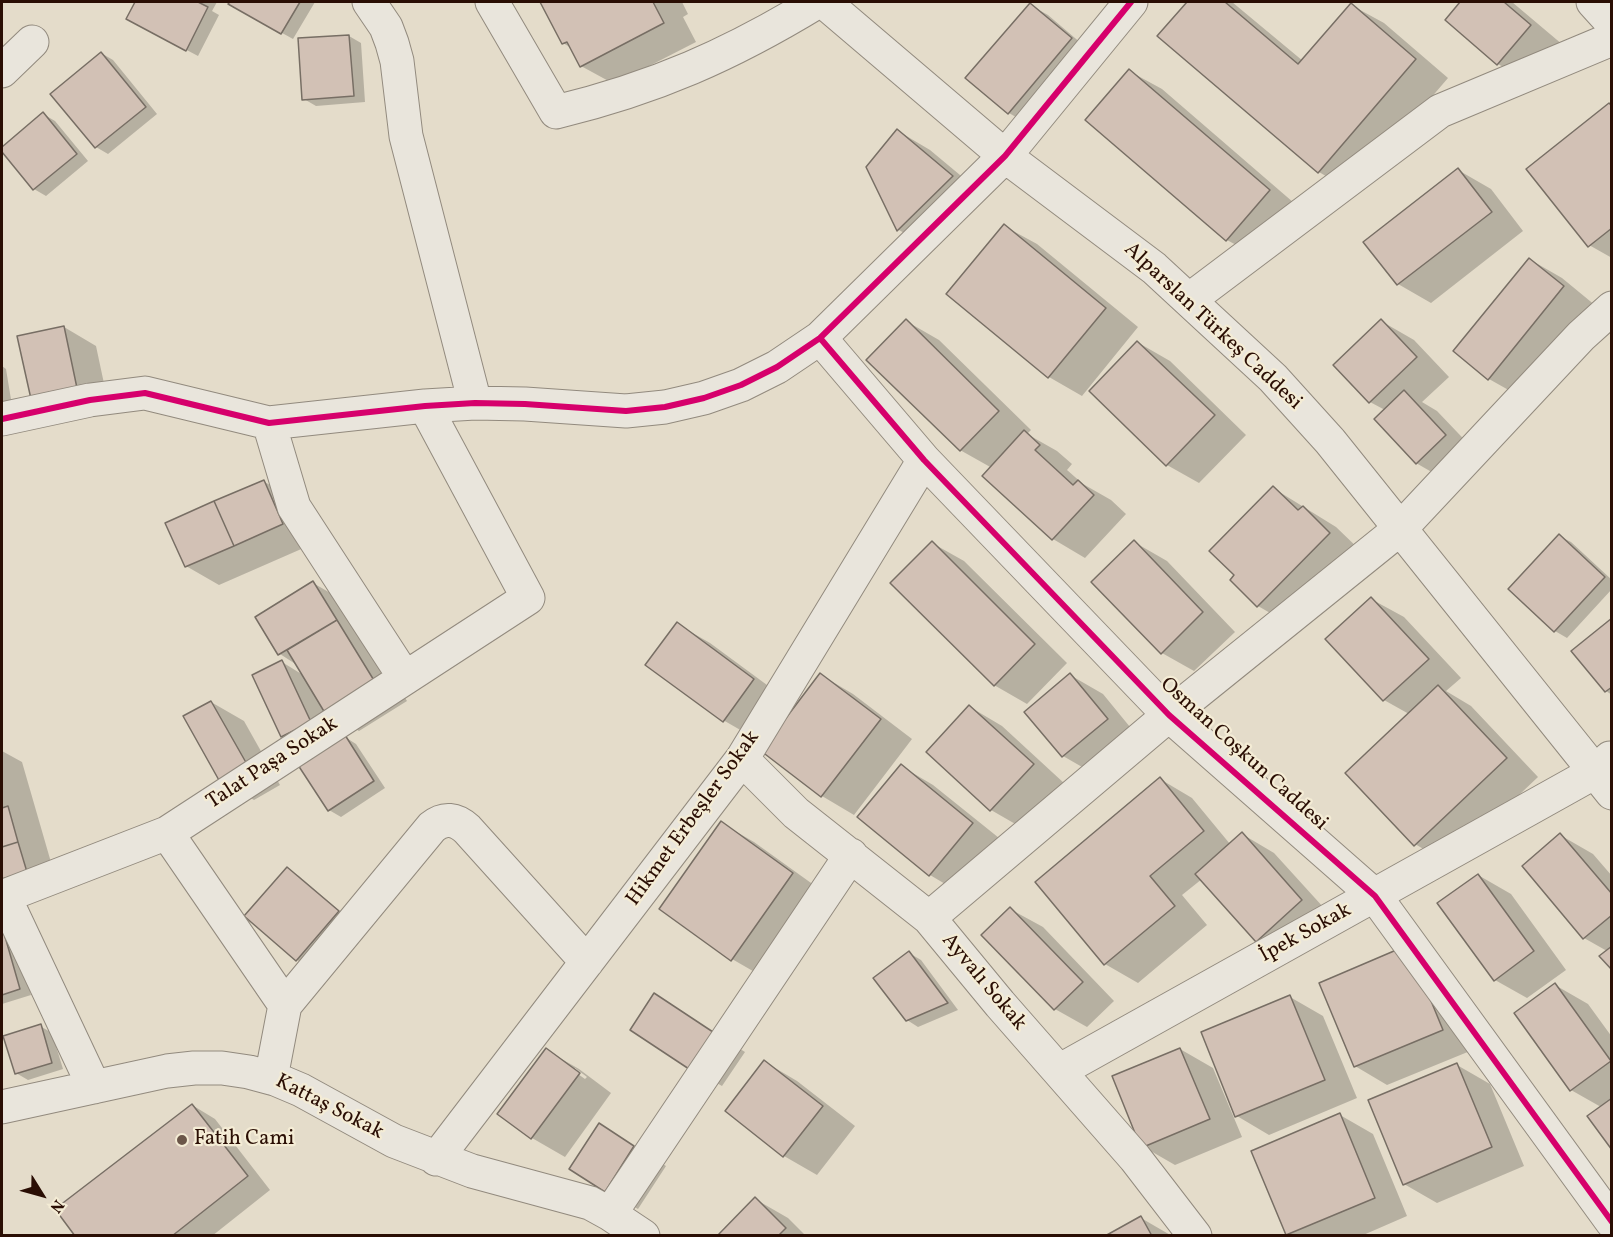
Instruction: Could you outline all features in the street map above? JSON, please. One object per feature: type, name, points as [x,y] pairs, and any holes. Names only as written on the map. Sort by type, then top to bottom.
[{"type":"street","points":[[369,2],[386,27],[392,43],[406,136],[475,403]]},
{"type":"street","points":[[492,2],[556,112],[602,101],[720,57],[817,2]]},
{"type":"street","name":"Alparslan Türkeş Caddesi","points":[[824,2],[1005,156],[1118,240],[1189,300],[1273,378],[1330,441],[1606,774]]},
{"type":"street","points":[[2,419],[90,400],[145,393],[269,423],[425,406],[475,403],[535,404],[626,411],[665,407],[704,398],[741,385],[777,367],[820,338],[1005,156],[1131,2]]},
{"type":"street","points":[[1593,2],[1611,23]]},
{"type":"street","points":[[1189,300],[1440,111],[1611,39]]},
{"type":"street","points":[[2,71],[32,42]]},
{"type":"street","points":[[929,918],[1169,716],[1401,528],[1581,336],[1611,308]]},
{"type":"street","name":"Osman Coşkun Caddesi","points":[[820,338],[924,460],[1169,716],[1375,896],[1611,1222]]},
{"type":"street","name":"Talat Paşa Sokak","points":[[3,897],[167,833],[528,598],[425,406]]},
{"type":"street","points":[[269,423],[294,507],[405,678]]},
{"type":"street","name":"Hikmet Erbeşler Sokak","points":[[436,1159],[742,759],[924,460]]},
{"type":"street","name":"Ayvalı Sokak","points":[[742,759],[796,813],[929,918],[1000,1004],[1135,1158],[1195,1236]]},
{"type":"street","name":"İpek Sokak","points":[[1059,1071],[1375,896],[1606,774]]},
{"type":"street","points":[[271,1078],[285,1005],[432,827],[443,820],[459,822],[587,962]]},
{"type":"street","points":[[167,833],[285,1005]]},
{"type":"street","points":[[610,1214],[851,855]]},
{"type":"street","points":[[3,897],[94,1087]]},
{"type":"street","name":"Kattaş Sokak","points":[[2,1107],[167,1071],[222,1068],[249,1072],[301,1090],[394,1141],[436,1159],[515,1184],[590,1203],[643,1236]]},
{"type":"building","points":[[135,2],[198,2],[208,7],[186,51],[126,19]]},
{"type":"building","points":[[230,2],[300,2],[281,34],[228,4]]},
{"type":"building","points":[[540,2],[653,2],[664,23],[580,67],[567,42],[562,44]]},
{"type":"building","points":[[1187,2],[1225,2],[1298,64],[1351,3],[1416,59],[1318,173],[1157,36]]},
{"type":"building","points":[[1460,2],[1504,2],[1531,25],[1497,65],[1445,20]]},
{"type":"building","points":[[1030,3],[1072,38],[1008,114],[965,78]]},
{"type":"building","points":[[349,35],[354,96],[302,100],[298,38]]},
{"type":"building","points":[[101,52],[146,107],[95,148],[50,94]]},
{"type":"building","points":[[1129,69],[1270,190],[1226,241],[1085,120]]},
{"type":"building","points":[[1609,103],[1612,106],[1612,228],[1588,247],[1526,169]]},
{"type":"building","points":[[43,112],[77,154],[33,190],[2,152],[2,147]]},
{"type":"building","points":[[897,129],[953,176],[897,231],[866,167]]},
{"type":"building","points":[[1458,168],[1492,212],[1397,285],[1363,242]]},
{"type":"building","points":[[1004,224],[1106,308],[1048,378],[946,294]]},
{"type":"building","points":[[1529,258],[1564,286],[1488,380],[1453,351]]},
{"type":"building","points":[[906,319],[999,411],[960,451],[866,360]]},
{"type":"building","points":[[1381,319],[1417,357],[1369,403],[1333,365]]},
{"type":"building","points":[[64,326],[77,388],[31,399],[17,336]]},
{"type":"building","points":[[1137,341],[1215,415],[1166,466],[1089,391]]},
{"type":"building","points":[[1404,390],[1446,435],[1416,464],[1374,419]]},
{"type":"building","points":[[1024,430],[1040,445],[1035,450],[1073,485],[1078,480],[1094,495],[1052,540],[982,476]]},
{"type":"building","points":[[264,480],[283,524],[234,546],[214,501]]},
{"type":"building","points":[[1273,486],[1298,510],[1303,506],[1330,533],[1257,607],[1230,580],[1234,575],[1209,551]]},
{"type":"building","points":[[214,501],[234,546],[185,567],[165,523]]},
{"type":"building","points":[[1559,534],[1605,577],[1554,632],[1508,589]]},
{"type":"building","points":[[1134,540],[1203,612],[1161,654],[1091,582]]},
{"type":"building","points":[[932,541],[1035,644],[994,686],[890,583]]},
{"type":"building","points":[[313,581],[337,620],[278,655],[255,617]]},
{"type":"building","points":[[1371,597],[1429,659],[1383,701],[1325,639]]},
{"type":"building","points":[[1612,618],[1612,687],[1605,692],[1571,651]]},
{"type":"building","points":[[337,620],[375,682],[325,713],[287,650]]},
{"type":"building","points":[[677,622],[754,679],[723,722],[645,665]]},
{"type":"building","points":[[282,660],[311,722],[281,737],[252,675]]},
{"type":"building","points":[[820,673],[881,719],[821,797],[761,751]]},
{"type":"building","points":[[1070,673],[1108,719],[1062,757],[1024,712]]},
{"type":"building","points":[[1438,685],[1507,758],[1414,846],[1345,773]]},
{"type":"building","points":[[211,701],[248,766],[220,782],[183,716]]},
{"type":"building","points":[[969,705],[1034,764],[990,811],[926,752]]},
{"type":"building","points":[[345,735],[374,781],[328,811],[298,765]]},
{"type":"building","points":[[901,764],[973,823],[929,876],[857,817]]},
{"type":"building","points":[[1160,777],[1204,831],[1150,876],[1175,906],[1104,965],[1035,882]]},
{"type":"building","points":[[8,806],[18,842],[2,847],[2,808]]},
{"type":"building","points":[[721,821],[793,873],[731,961],[659,909]]},
{"type":"building","points":[[1242,832],[1302,900],[1256,942],[1195,874]]},
{"type":"building","points":[[1560,833],[1612,894],[1612,915],[1583,939],[1522,866]]},
{"type":"building","points":[[18,842],[27,872],[2,879],[2,847]]},
{"type":"building","points":[[287,867],[339,911],[296,961],[244,916]]},
{"type":"building","points":[[1478,874],[1534,951],[1494,981],[1437,903]]},
{"type":"building","points":[[1010,907],[1083,982],[1054,1010],[981,935]]},
{"type":"building","points":[[2,926],[20,989],[2,995]]},
{"type":"building","points":[[1408,945],[1443,1030],[1354,1067],[1319,983]]},
{"type":"building","points":[[1612,946],[1612,970],[1599,956]]},
{"type":"building","points":[[909,951],[948,1003],[906,1021],[873,978]]},
{"type":"building","points":[[1555,983],[1611,1061],[1570,1091],[1514,1013]]},
{"type":"building","points":[[654,993],[713,1032],[689,1069],[630,1030]]},
{"type":"building","points":[[1290,995],[1325,1080],[1235,1117],[1201,1032]]},
{"type":"building","points":[[41,1024],[52,1063],[15,1074],[3,1036]]},
{"type":"building","points":[[546,1048],[580,1073],[531,1139],[497,1114]]},
{"type":"building","points":[[1180,1048],[1210,1119],[1141,1148],[1112,1076]]},
{"type":"building","points":[[764,1060],[823,1106],[783,1157],[725,1111]]},
{"type":"building","points":[[1457,1063],[1492,1147],[1403,1185],[1368,1100]]},
{"type":"building","points":[[1612,1098],[1612,1150],[1587,1116]]},
{"type":"building","name":"Fatih Cami","points":[[192,1104],[248,1176],[172,1236],[75,1236],[55,1209]]},
{"type":"building","points":[[1340,1113],[1375,1198],[1286,1235],[1251,1151]]},
{"type":"building","points":[[599,1123],[634,1146],[605,1192],[569,1169]]},
{"type":"building","points":[[755,1197],[786,1228],[778,1236],[717,1236]]},
{"type":"building","points":[[1141,1216],[1152,1236],[1105,1236]]},
{"type":"cycle path","points":[[2,419],[90,400],[145,393],[269,423],[425,406],[475,403],[626,411],[665,407],[704,398],[741,385],[777,367],[820,338],[1005,156],[1131,2]]},
{"type":"cycle path","points":[[820,338],[924,460],[1169,715],[1375,896],[1612,1222]]},
{"type":"place","name":"Fatih Cami","points":[[182,1140]]}]
